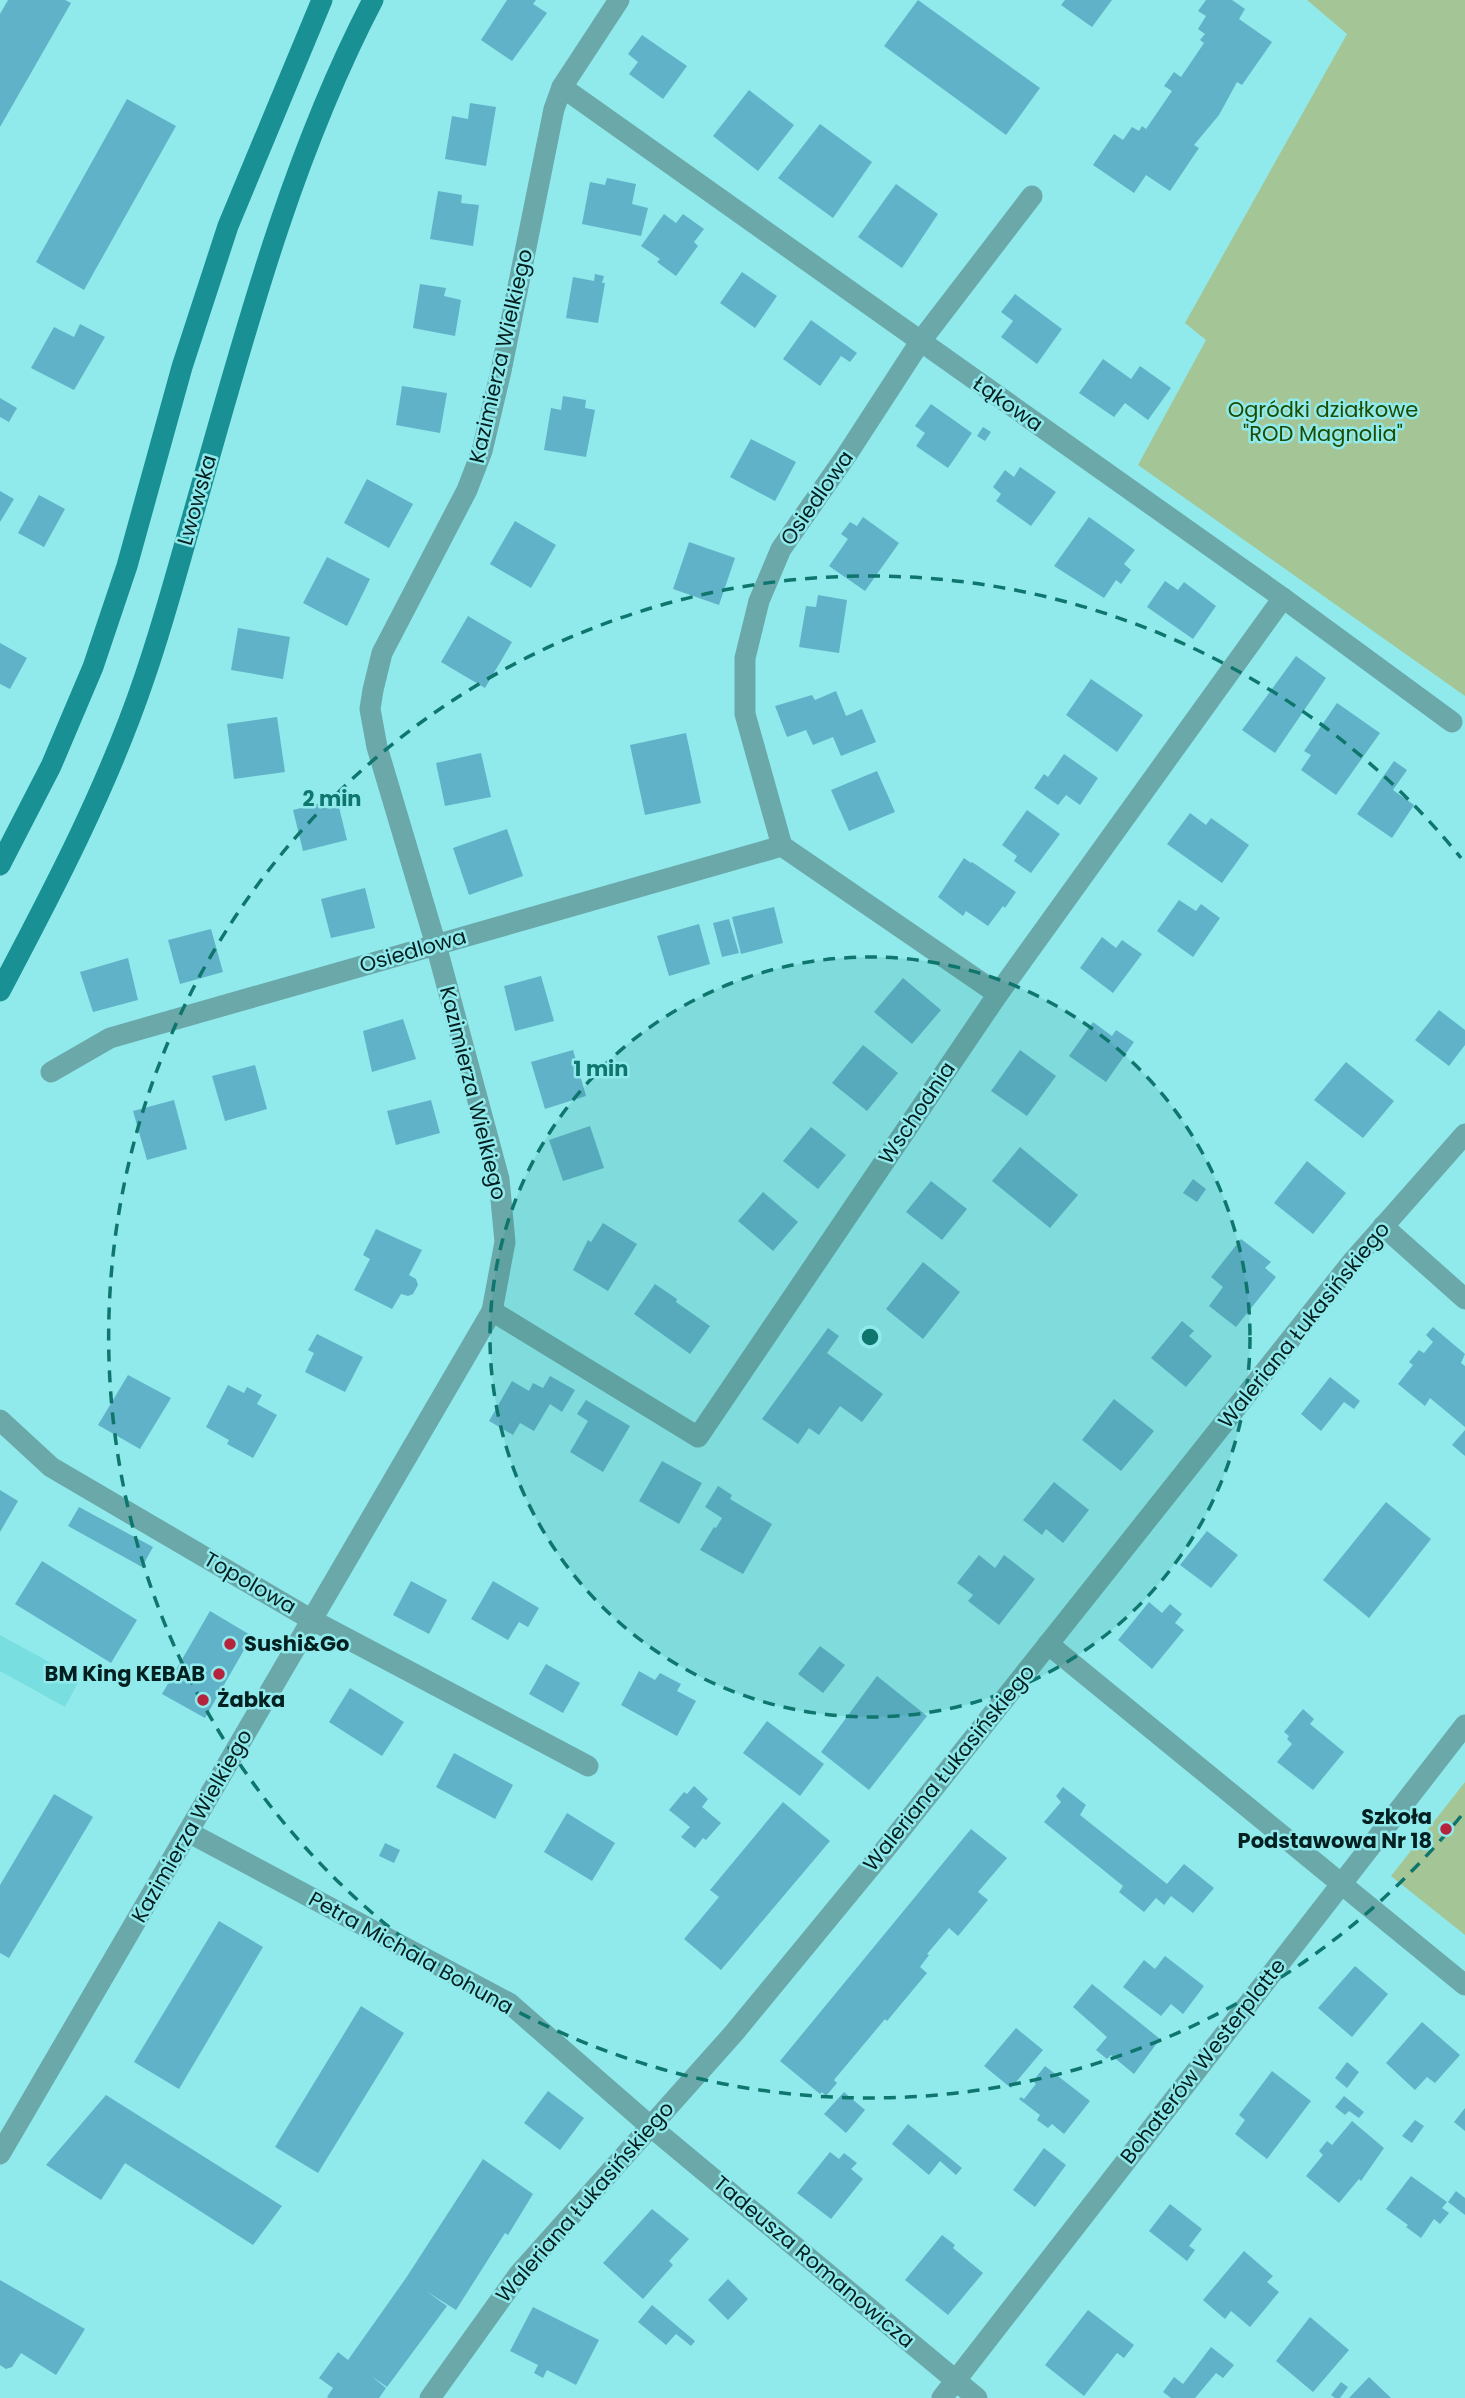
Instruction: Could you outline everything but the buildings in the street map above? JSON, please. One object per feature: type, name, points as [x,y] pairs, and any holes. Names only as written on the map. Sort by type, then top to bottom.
[{"type":"main road","points":[[0,865],[51,766],[93,667],[127,566],[182,367],[228,226],[322,0]]},
{"type":"main road","name":"Lwowska","points":[[0,991],[56,884],[104,783],[145,677],[274,243],[313,134],[373,0]]},
{"type":"street","name":"Kazimierza Wielkiego","points":[[0,2154],[492,1311],[505,1242],[499,1180],[436,945],[377,747],[370,709],[382,653],[467,491],[482,451],[501,371],[552,118],[562,87],[619,0]]},
{"type":"street","name":"Łąkowa","points":[[562,87],[1283,598],[1452,722]]},
{"type":"street","name":"Osiedlowa","points":[[51,1072],[110,1038],[782,846],[745,714],[745,658],[759,601],[781,549],[846,456],[920,342],[1032,196]]},
{"type":"street","name":"Wschodnia","points":[[492,1311],[698,1437],[998,994],[1283,598]]},
{"type":"street","points":[[782,846],[998,994]]},
{"type":"street","name":"Waleriana Łukasińskiego","points":[[430,2398],[519,2274],[742,2023],[887,1847],[1383,1226],[1465,1134]]},
{"type":"street","points":[[1383,1226],[1465,1299]]},
{"type":"street","name":"Topolowa","points":[[0,1420],[51,1467],[312,1620],[588,1766]]},
{"type":"street","points":[[1048,1644],[1465,1985]]},
{"type":"street","name":"Bohaterów Westerplatte","points":[[943,2398],[1465,1725]]},
{"type":"street","name":"Petra Michala Bohuna","points":[[188,1832],[509,2003],[650,2126]]},
{"type":"street","name":"Tadeusza Romanowicza","points":[[650,2126],[977,2398]]},
{"type":"shaded area","points":[[0,1635],[80,1679],[65,1707],[0,1671]]},
{"type":"green space","name":"Ogródki działkowe \"ROD Magnolia\"","points":[[1307,0],[1465,0],[1465,696],[1138,465],[1206,340],[1185,323],[1347,34]]},
{"type":"green space","name":"Szkoła Podstawowa Nr 18","points":[[1465,1782],[1465,1935],[1391,1876]]},
{"type":"place","name":"Sushi&Go","points":[[230,1644]]},
{"type":"place","name":"BM King KEBAB","points":[[219,1674]]},
{"type":"place","name":"Żabka","points":[[203,1700]]},
{"type":"place","name":"Szkoła Podstawowa Nr 18","points":[[1446,1829]]}]
